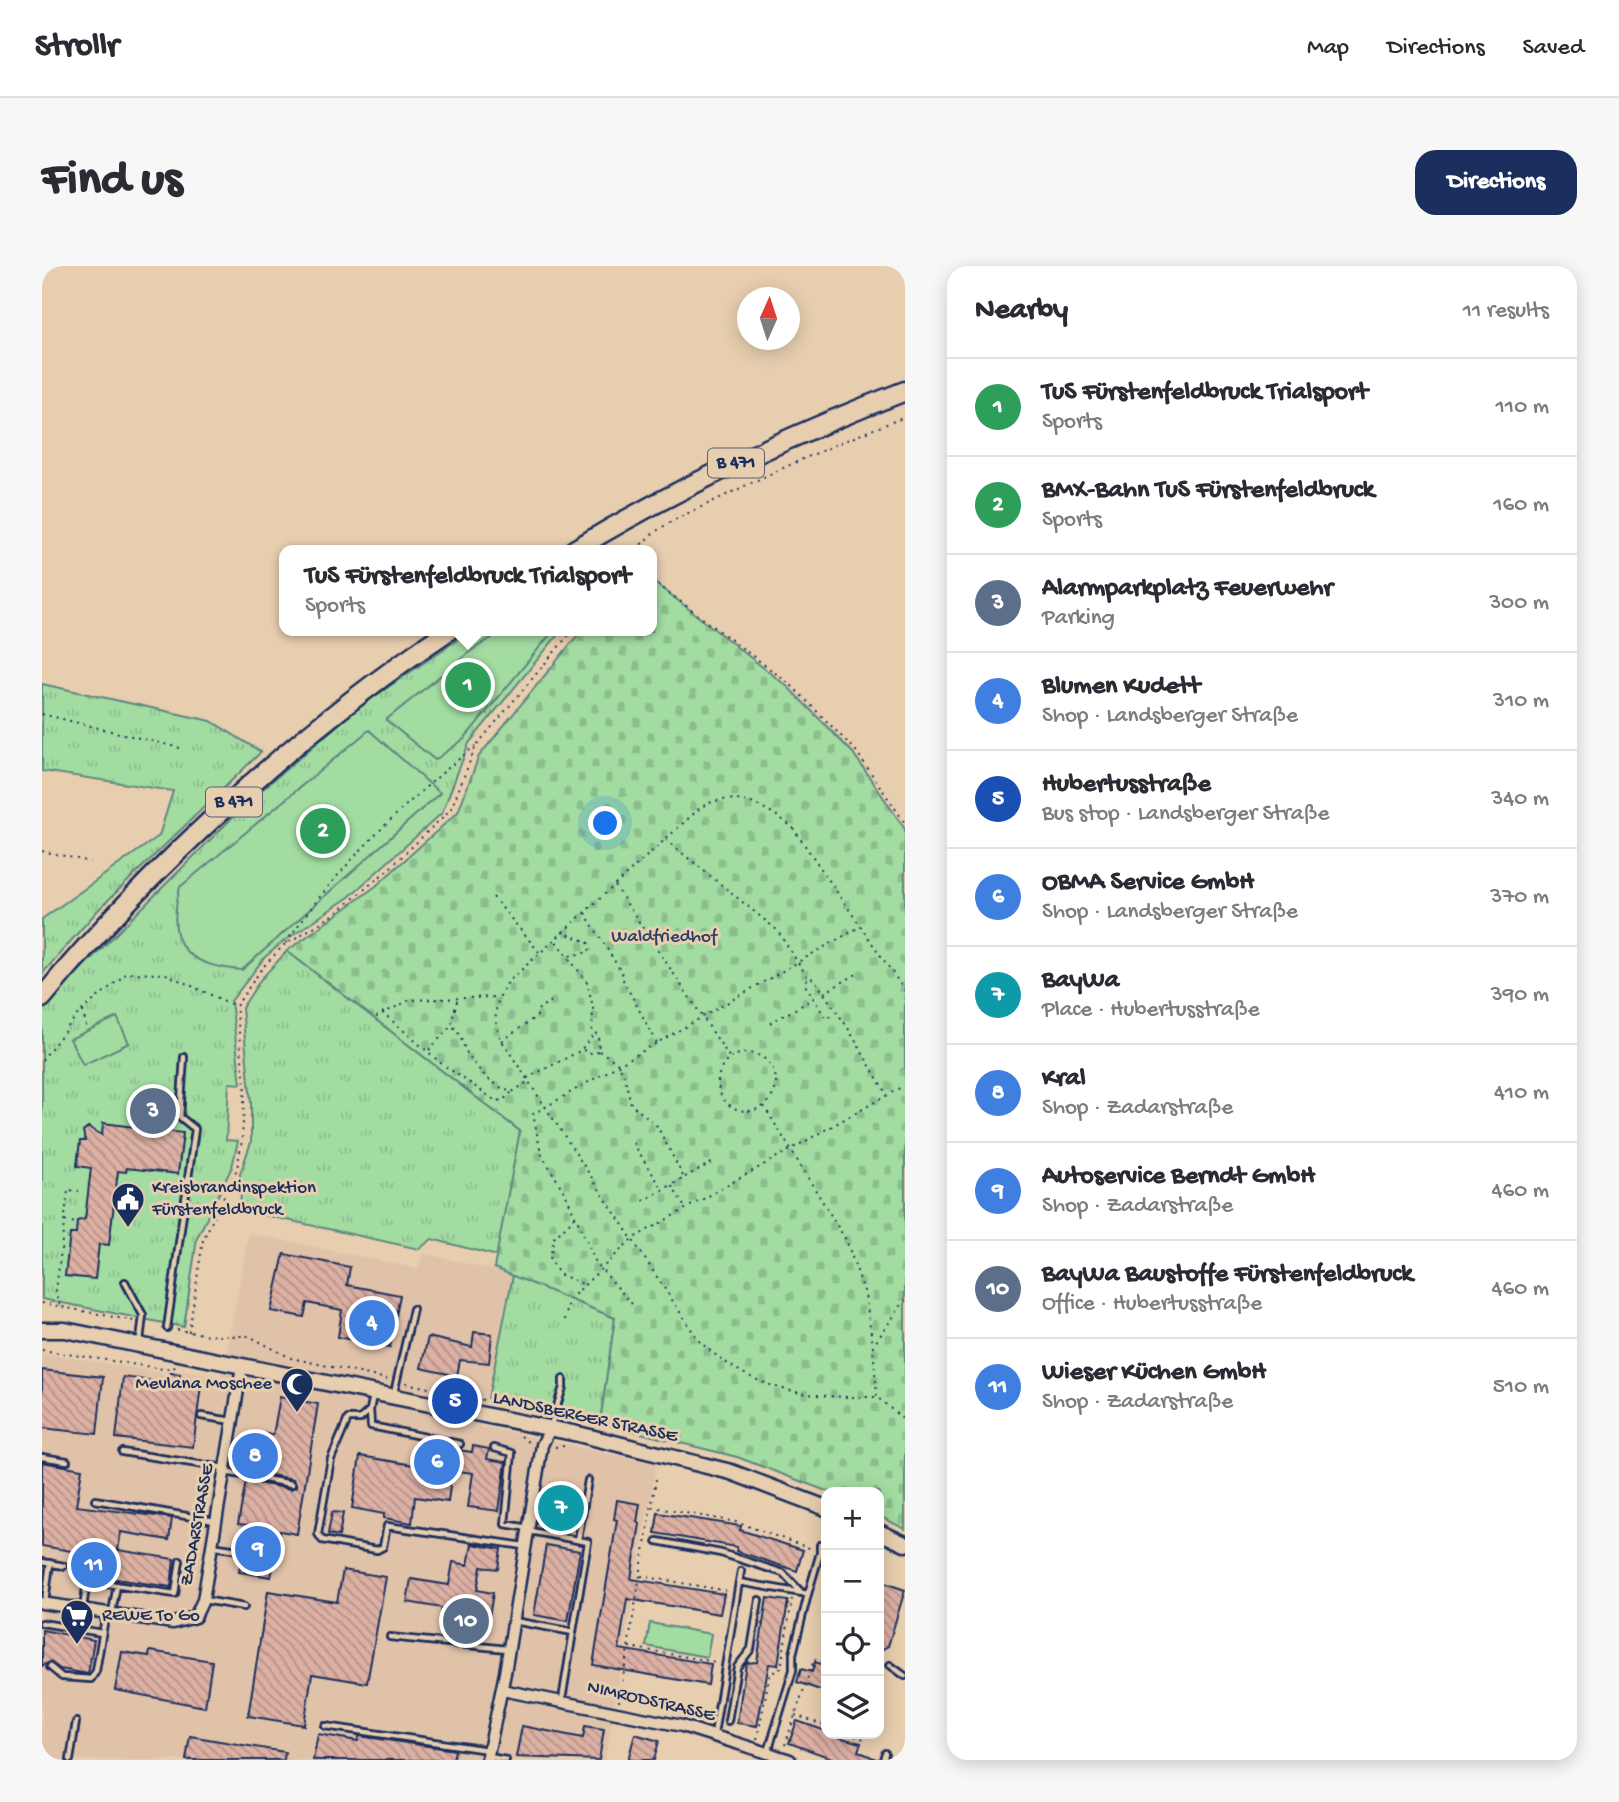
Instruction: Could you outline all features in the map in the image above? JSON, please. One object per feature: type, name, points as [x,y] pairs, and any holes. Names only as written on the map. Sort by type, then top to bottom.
[{"type":"highway","name":"B 471","points":[[583,545],[665,498],[730,466],[808,429],[905,391]]},
{"type":"highway","name":"B 471","points":[[42,998],[80,953],[151,879],[234,801],[334,716],[441,636]]},
{"type":"street","name":"LANDSBERGER STRASSE","points":[[42,1330],[65,1330],[550,1429],[731,1472],[821,1506]]},
{"type":"street","name":"ZADARSTRASSE","points":[[43,1603],[183,1623],[195,1617],[203,1600],[242,1366]]},
{"type":"street","points":[[488,1756],[527,1547],[542,1445],[550,1429]]},
{"type":"street","points":[[884,1534],[905,1545]]},
{"type":"street","name":"NIMRODSTRASSE","points":[[502,1690],[562,1700],[713,1734],[786,1758]]},
{"type":"lane","points":[[167,1328],[195,1129],[180,1117],[184,1057]]},
{"type":"lane","points":[[125,1282],[141,1307],[143,1323],[139,1345]]},
{"type":"lane","points":[[393,1397],[413,1309]]},
{"type":"lane","points":[[550,1429],[563,1379]]},
{"type":"lane","points":[[373,1393],[370,1410],[372,1426],[460,1444]]},
{"type":"lane","points":[[370,1410],[360,1419],[348,1419],[331,1459],[318,1534],[322,1540],[377,1550],[383,1546],[387,1526],[527,1547]]},
{"type":"lane","points":[[201,1416],[233,1422]]},
{"type":"lane","points":[[494,1448],[512,1453],[505,1524],[588,1542],[562,1700]]},
{"type":"lane","points":[[122,1452],[292,1484]]},
{"type":"lane","points":[[42,1457],[67,1461]]},
{"type":"lane","points":[[578,1540],[588,1480]]},
{"type":"lane","points":[[95,1500],[216,1521]]},
{"type":"lane","points":[[657,1541],[721,1553],[783,1573],[805,1593]]},
{"type":"lane","points":[[768,1752],[793,1670],[793,1654],[805,1593],[820,1553],[820,1545]]},
{"type":"lane","points":[[212,1546],[239,1550]]},
{"type":"lane","points":[[83,1608],[87,1581],[175,1594],[180,1561]]},
{"type":"lane","points":[[42,1562],[64,1566]]},
{"type":"lane","points":[[43,1603],[50,1563]]},
{"type":"lane","points":[[713,1734],[741,1571]]},
{"type":"lane","points":[[739,1582],[805,1593]]},
{"type":"lane","points":[[50,1667],[62,1677],[90,1679],[96,1671],[102,1633],[117,1586]]},
{"type":"lane","points":[[203,1600],[244,1607]]},
{"type":"lane","points":[[718,1713],[729,1718],[737,1667],[751,1649],[759,1600]]},
{"type":"lane","points":[[513,1621],[573,1632]]},
{"type":"lane","points":[[42,1623],[102,1633]]},
{"type":"lane","points":[[390,1637],[508,1650]]},
{"type":"lane","points":[[890,1665],[905,1676]]},
{"type":"lane","points":[[69,1760],[76,1722]]},
{"type":"lane","points":[[325,1726],[506,1760]]},
{"type":"lane","points":[[883,1760],[885,1753]]},
{"type":"path","points":[[641,545],[671,522],[770,473],[905,417]]},
{"type":"path","points":[[657,584],[791,685],[856,751],[905,823]]},
{"type":"path","points":[[514,1407],[291,1358],[249,1336],[215,1336],[189,1332],[203,1240],[237,1169],[242,1140],[245,1085],[236,1006],[263,967],[285,945],[329,887],[419,791],[476,746],[568,636]]},
{"type":"path","points":[[42,714],[180,748]]},
{"type":"path","points":[[285,945],[335,914],[390,868],[451,809],[476,746]]},
{"type":"path","points":[[376,1017],[410,1000],[457,1001],[497,997],[539,952],[666,839],[712,801],[727,799],[758,805],[793,828],[905,990]]},
{"type":"path","points":[[666,839],[777,930],[808,978]]},
{"type":"path","points":[[42,851],[91,862]]},
{"type":"path","points":[[615,885],[730,1058]]},
{"type":"path","points":[[493,897],[539,952]]},
{"type":"path","points":[[584,912],[622,973],[622,978],[657,1043]]},
{"type":"path","points":[[632,1304],[601,1269],[541,1153],[533,1118],[536,1110],[862,926]]},
{"type":"path","points":[[562,932],[588,942],[590,948],[589,952],[568,956]]},
{"type":"path","points":[[382,1013],[493,1100],[502,1101],[527,1080],[582,1049],[592,1032],[590,990],[583,973],[554,939]]},
{"type":"path","points":[[823,994],[860,972]]},
{"type":"path","points":[[42,1060],[83,1010],[127,973],[166,974],[236,1006]]},
{"type":"path","points":[[808,978],[814,979],[834,1012],[848,1028],[887,1095]]},
{"type":"path","points":[[808,978],[805,985],[825,1017],[829,1018],[834,1012]]},
{"type":"path","points":[[497,997],[497,1027],[502,1041],[699,1341],[741,1375],[765,1385],[818,1397],[877,1397],[905,1421]]},
{"type":"path","points":[[769,1023],[814,999]]},
{"type":"path","points":[[428,1051],[451,1025],[457,1001]]},
{"type":"path","points":[[502,1041],[537,1017],[539,1008],[552,1001]]},
{"type":"path","points":[[83,1010],[87,1031]]},
{"type":"path","points":[[451,1025],[463,1039],[472,1060],[495,1085],[512,1092]]},
{"type":"path","points":[[592,1032],[598,1034],[599,1051]]},
{"type":"path","points":[[582,1049],[612,1056],[619,1065],[631,1104],[657,1126],[684,1178]]},
{"type":"path","points":[[738,1054],[756,1054],[771,1065],[776,1082],[771,1100],[764,1106],[755,1110],[735,1109],[720,1094],[719,1075],[730,1058],[738,1054]]},
{"type":"path","points":[[565,1320],[569,1300],[632,1239],[905,1085]]},
{"type":"path","points":[[764,1106],[792,1148],[846,1240],[858,1266],[866,1294],[877,1397]]},
{"type":"path","points":[[634,1143],[663,1190]]},
{"type":"path","points":[[641,1202],[715,1161]]},
{"type":"path","points":[[672,1185],[685,1209]]},
{"type":"path","points":[[60,1306],[56,1291],[68,1190],[79,1191]]},
{"type":"path","points":[[575,1216],[554,1238],[550,1259],[559,1274],[584,1285]]},
{"type":"path","points":[[64,1220],[76,1223]]},
{"type":"path","points":[[873,1346],[905,1300]]},
{"type":"path","points":[[42,1303],[143,1323]]},
{"type":"path","points":[[213,1343],[215,1336]]},
{"type":"path","points":[[42,1350],[163,1368],[186,1366]]},
{"type":"path","points":[[525,1442],[529,1443]]},
{"type":"path","points":[[618,1705],[656,1479]]},
{"type":"path","points":[[651,1507],[736,1522],[820,1553]]},
{"type":"path","points":[[640,1576],[737,1592]]},
{"type":"path","points":[[757,1741],[770,1674],[780,1668],[793,1591]]},
{"type":"path","points":[[628,1646],[726,1663]]},
{"type":"path","points":[[786,1758],[795,1715],[814,1659],[821,1661]]},
{"type":"path","points":[[795,1715],[821,1724]]},
{"type":"shaded area","points":[[249,1233],[418,1269],[423,1253],[513,1275],[480,1426],[656,1464],[605,1760],[42,1760],[42,1353],[163,1373],[186,1370],[222,1377]]},
{"type":"green space","name":"Waldfriedhof","points":[[657,584],[788,687],[853,753],[905,829],[905,1529],[884,1518],[884,1487],[821,1489],[737,1457],[600,1423],[615,1318],[494,1268],[520,1131],[287,951],[376,886],[458,812],[479,756],[577,636],[657,636]]},
{"type":"green space","points":[[463,636],[557,636],[469,743],[442,813],[349,897],[265,957],[231,1001],[241,1084],[229,1083],[226,1140],[238,1141],[232,1167],[197,1238],[184,1327],[42,1299],[42,1008],[250,800],[358,708]]},
{"type":"green space","points":[[495,636],[549,636],[464,739],[435,760],[386,720],[472,650]]},
{"type":"green space","points":[[42,684],[211,721],[261,752],[98,910],[42,974],[42,919],[159,836],[173,791],[42,771]]},
{"type":"green space","points":[[369,730],[440,793],[242,970],[222,968],[193,957],[178,937],[175,923],[180,887]]},
{"type":"green space","points":[[287,951],[520,1131],[497,1256],[432,1239],[419,1249],[241,1210],[240,1174],[251,1142],[251,1103],[242,1008],[261,979]]},
{"type":"green space","points":[[117,1017],[129,1043],[83,1065],[70,1039]]},
{"type":"green space","points":[[513,1275],[615,1318],[600,1423],[488,1398]]},
{"type":"green space","points":[[650,1623],[711,1634],[707,1657],[646,1646]]},
{"type":"building","points":[[103,1123],[183,1133],[178,1174],[127,1168],[126,1172],[118,1171],[109,1245],[99,1244],[95,1279],[65,1276],[70,1234],[76,1234],[77,1221],[85,1219],[91,1168],[77,1166],[80,1141],[85,1141],[83,1131],[88,1127],[102,1135]]},
{"type":"building","points":[[284,1254],[350,1267],[347,1285],[400,1295],[390,1347],[338,1337],[342,1310],[307,1303],[304,1317],[271,1311]]},
{"type":"building","points":[[474,1332],[492,1334],[489,1363],[460,1360],[457,1376],[421,1368],[428,1337],[472,1347]]},
{"type":"building","points":[[42,1370],[103,1377],[97,1434],[42,1428]]},
{"type":"building","points":[[170,1373],[180,1374],[179,1384],[201,1386],[193,1447],[116,1438],[123,1377],[169,1383]]},
{"type":"building","points":[[280,1397],[318,1404],[297,1534],[280,1531],[271,1577],[239,1572],[247,1525],[238,1524],[246,1481],[291,1489],[297,1486],[293,1479],[247,1471],[253,1432],[273,1435]]},
{"type":"building","points":[[424,1445],[472,1452],[473,1446],[489,1449],[487,1459],[506,1462],[499,1511],[468,1507],[473,1473],[452,1470],[448,1502],[415,1497],[412,1523],[352,1508],[360,1456],[420,1466]]},
{"type":"building","points":[[42,1462],[82,1469],[76,1506],[172,1518],[169,1540],[121,1532],[118,1550],[174,1559],[171,1587],[74,1573],[77,1552],[42,1546]]},
{"type":"building","points":[[554,1489],[573,1491],[568,1528],[549,1525]]},
{"type":"building","points":[[617,1500],[640,1504],[637,1522],[640,1524],[631,1579],[724,1594],[720,1614],[627,1599],[619,1649],[711,1664],[708,1685],[593,1665],[617,1520],[614,1519]]},
{"type":"building","points":[[332,1512],[343,1513],[339,1536],[328,1534]]},
{"type":"building","points":[[658,1513],[741,1526],[740,1530],[803,1550],[797,1571],[736,1551],[737,1547],[655,1533]]},
{"type":"building","points":[[472,1544],[501,1549],[498,1569],[481,1567],[477,1590],[493,1593],[486,1635],[439,1627],[442,1608],[407,1602],[411,1579],[449,1585],[453,1562],[468,1565]]},
{"type":"building","points":[[546,1545],[580,1551],[568,1621],[534,1615]]},
{"type":"building","points":[[343,1570],[386,1577],[367,1683],[312,1674],[304,1725],[248,1716],[268,1591],[337,1602]]},
{"type":"building","points":[[884,1583],[905,1590],[888,1646],[884,1648]]},
{"type":"building","points":[[767,1598],[788,1601],[778,1665],[769,1664],[757,1726],[737,1723],[746,1663],[757,1662]]},
{"type":"building","points":[[42,1630],[94,1640],[88,1674],[60,1669],[50,1662],[42,1666]]},
{"type":"building","points":[[150,1651],[212,1661],[205,1707],[115,1690],[122,1652],[149,1656]]},
{"type":"building","points":[[815,1662],[821,1664],[821,1690],[797,1682],[801,1669],[812,1672]]},
{"type":"building","points":[[797,1721],[821,1729],[821,1739],[845,1739],[861,1743],[858,1751],[878,1760],[837,1760],[789,1743]]},
{"type":"building","points":[[522,1726],[583,1738],[585,1726],[604,1729],[599,1760],[516,1757]]},
{"type":"building","points":[[318,1734],[358,1741],[359,1736],[455,1750],[453,1760],[313,1760]]},
{"type":"building","points":[[635,1734],[659,1741],[654,1760],[628,1760]]},
{"type":"building","points":[[190,1736],[285,1752],[284,1760],[186,1760]]},
{"type":"place","name":"TuS Fürstenfeldbruck Trialsport","points":[[468,685]]},
{"type":"place","name":"BMX-Bahn TuS Fürstenfeldbruck","points":[[323,831]]},
{"type":"place","name":"Alarmparkplatz Feuerwehr","points":[[153,1111]]},
{"type":"place","name":"Kreisbrandinspektion Fürstenfeldbruck","points":[[128,1229]]},
{"type":"place","name":"Blumen Kudett","points":[[372,1323]]},
{"type":"place","name":"Hubertusstraße","points":[[455,1401]]},
{"type":"place","name":"Mevlana Moschee","points":[[297,1414]]},
{"type":"place","name":"Kral","points":[[255,1456]]},
{"type":"place","name":"OBMA Service GmbH","points":[[437,1462]]},
{"type":"place","name":"BayWa","points":[[561,1508]]},
{"type":"place","name":"Autoservice Berndt GmbH","points":[[258,1549]]},
{"type":"place","name":"Wieser Küchen GmbH","points":[[94,1565]]},
{"type":"place","name":"BayWa Baustoffe Fürstenfeldbruck","points":[[466,1621]]},
{"type":"place","name":"REWE To Go","points":[[77,1646]]}]
